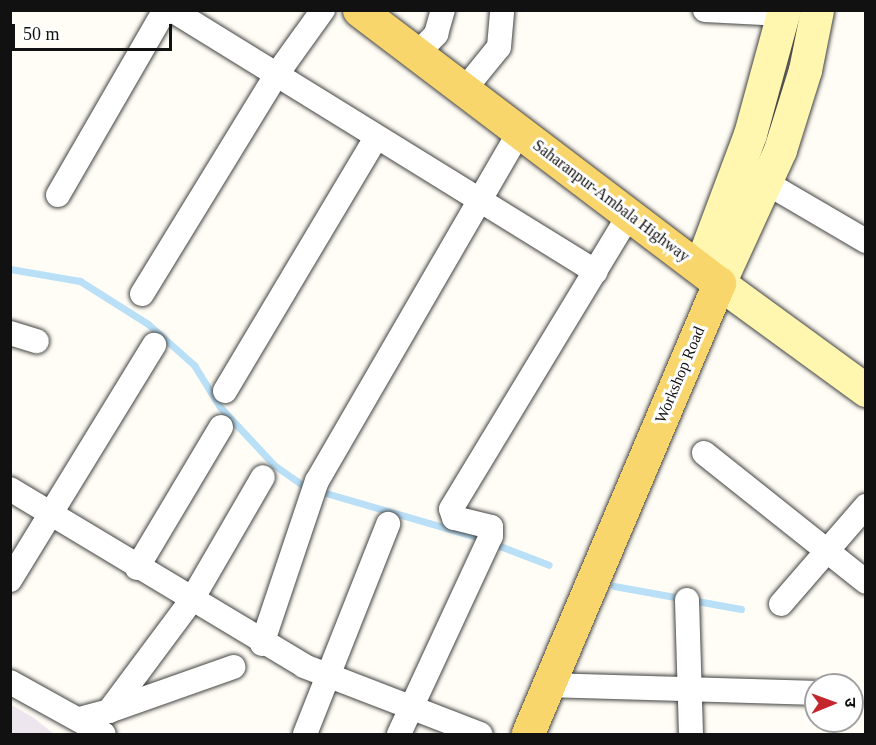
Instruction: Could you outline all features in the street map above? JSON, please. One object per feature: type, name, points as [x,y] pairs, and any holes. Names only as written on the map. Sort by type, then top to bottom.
[{"type":"main road","name":"Saharanpur-Ambala Highway","points":[[358,10],[866,390]]},
{"type":"main road","name":"Workshop Road","points":[[504,735],[710,275],[765,182],[806,70],[816,10]]},
{"type":"main road","name":"Workshop Road","points":[[528,735],[710,275],[784,12]]},
{"type":"street","points":[[58,195],[165,10]]},
{"type":"street","points":[[172,10],[596,272]]},
{"type":"street","points":[[142,294],[277,74],[323,10]]},
{"type":"street","points":[[417,54],[436,34],[443,10]]},
{"type":"street","points":[[464,90],[499,47],[502,10]]},
{"type":"street","points":[[705,10],[784,12]]},
{"type":"street","points":[[262,644],[313,489],[519,132]]},
{"type":"street","points":[[225,391],[376,138]]},
{"type":"street","points":[[765,182],[866,241]]},
{"type":"street","points":[[399,735],[489,542],[490,527],[454,518],[451,509],[630,214]]},
{"type":"street","points":[[10,333],[37,341]]},
{"type":"street","points":[[10,580],[52,515],[154,345]]},
{"type":"street","points":[[137,568],[221,427]]},
{"type":"street","points":[[704,453],[866,582]]},
{"type":"street","points":[[110,711],[191,601],[263,477]]},
{"type":"street","points":[[10,489],[262,644],[328,676],[480,735]]},
{"type":"street","points":[[781,604],[829,553],[866,506]]},
{"type":"street","points":[[305,735],[388,524]]},
{"type":"street","points":[[687,600],[691,735]]},
{"type":"street","points":[[82,718],[110,711],[233,667]]},
{"type":"street","points":[[10,681],[82,718],[104,735]]},
{"type":"street","points":[[549,685],[804,693]]},
{"type":"shaded area","points":[[10,704],[34,718],[54,734],[11,734]]},
{"type":"waterway","points":[[10,269],[80,281],[148,324],[194,365],[220,407],[274,465],[305,487],[474,536],[549,565]]},
{"type":"waterway","points":[[614,586],[741,609]]}]
